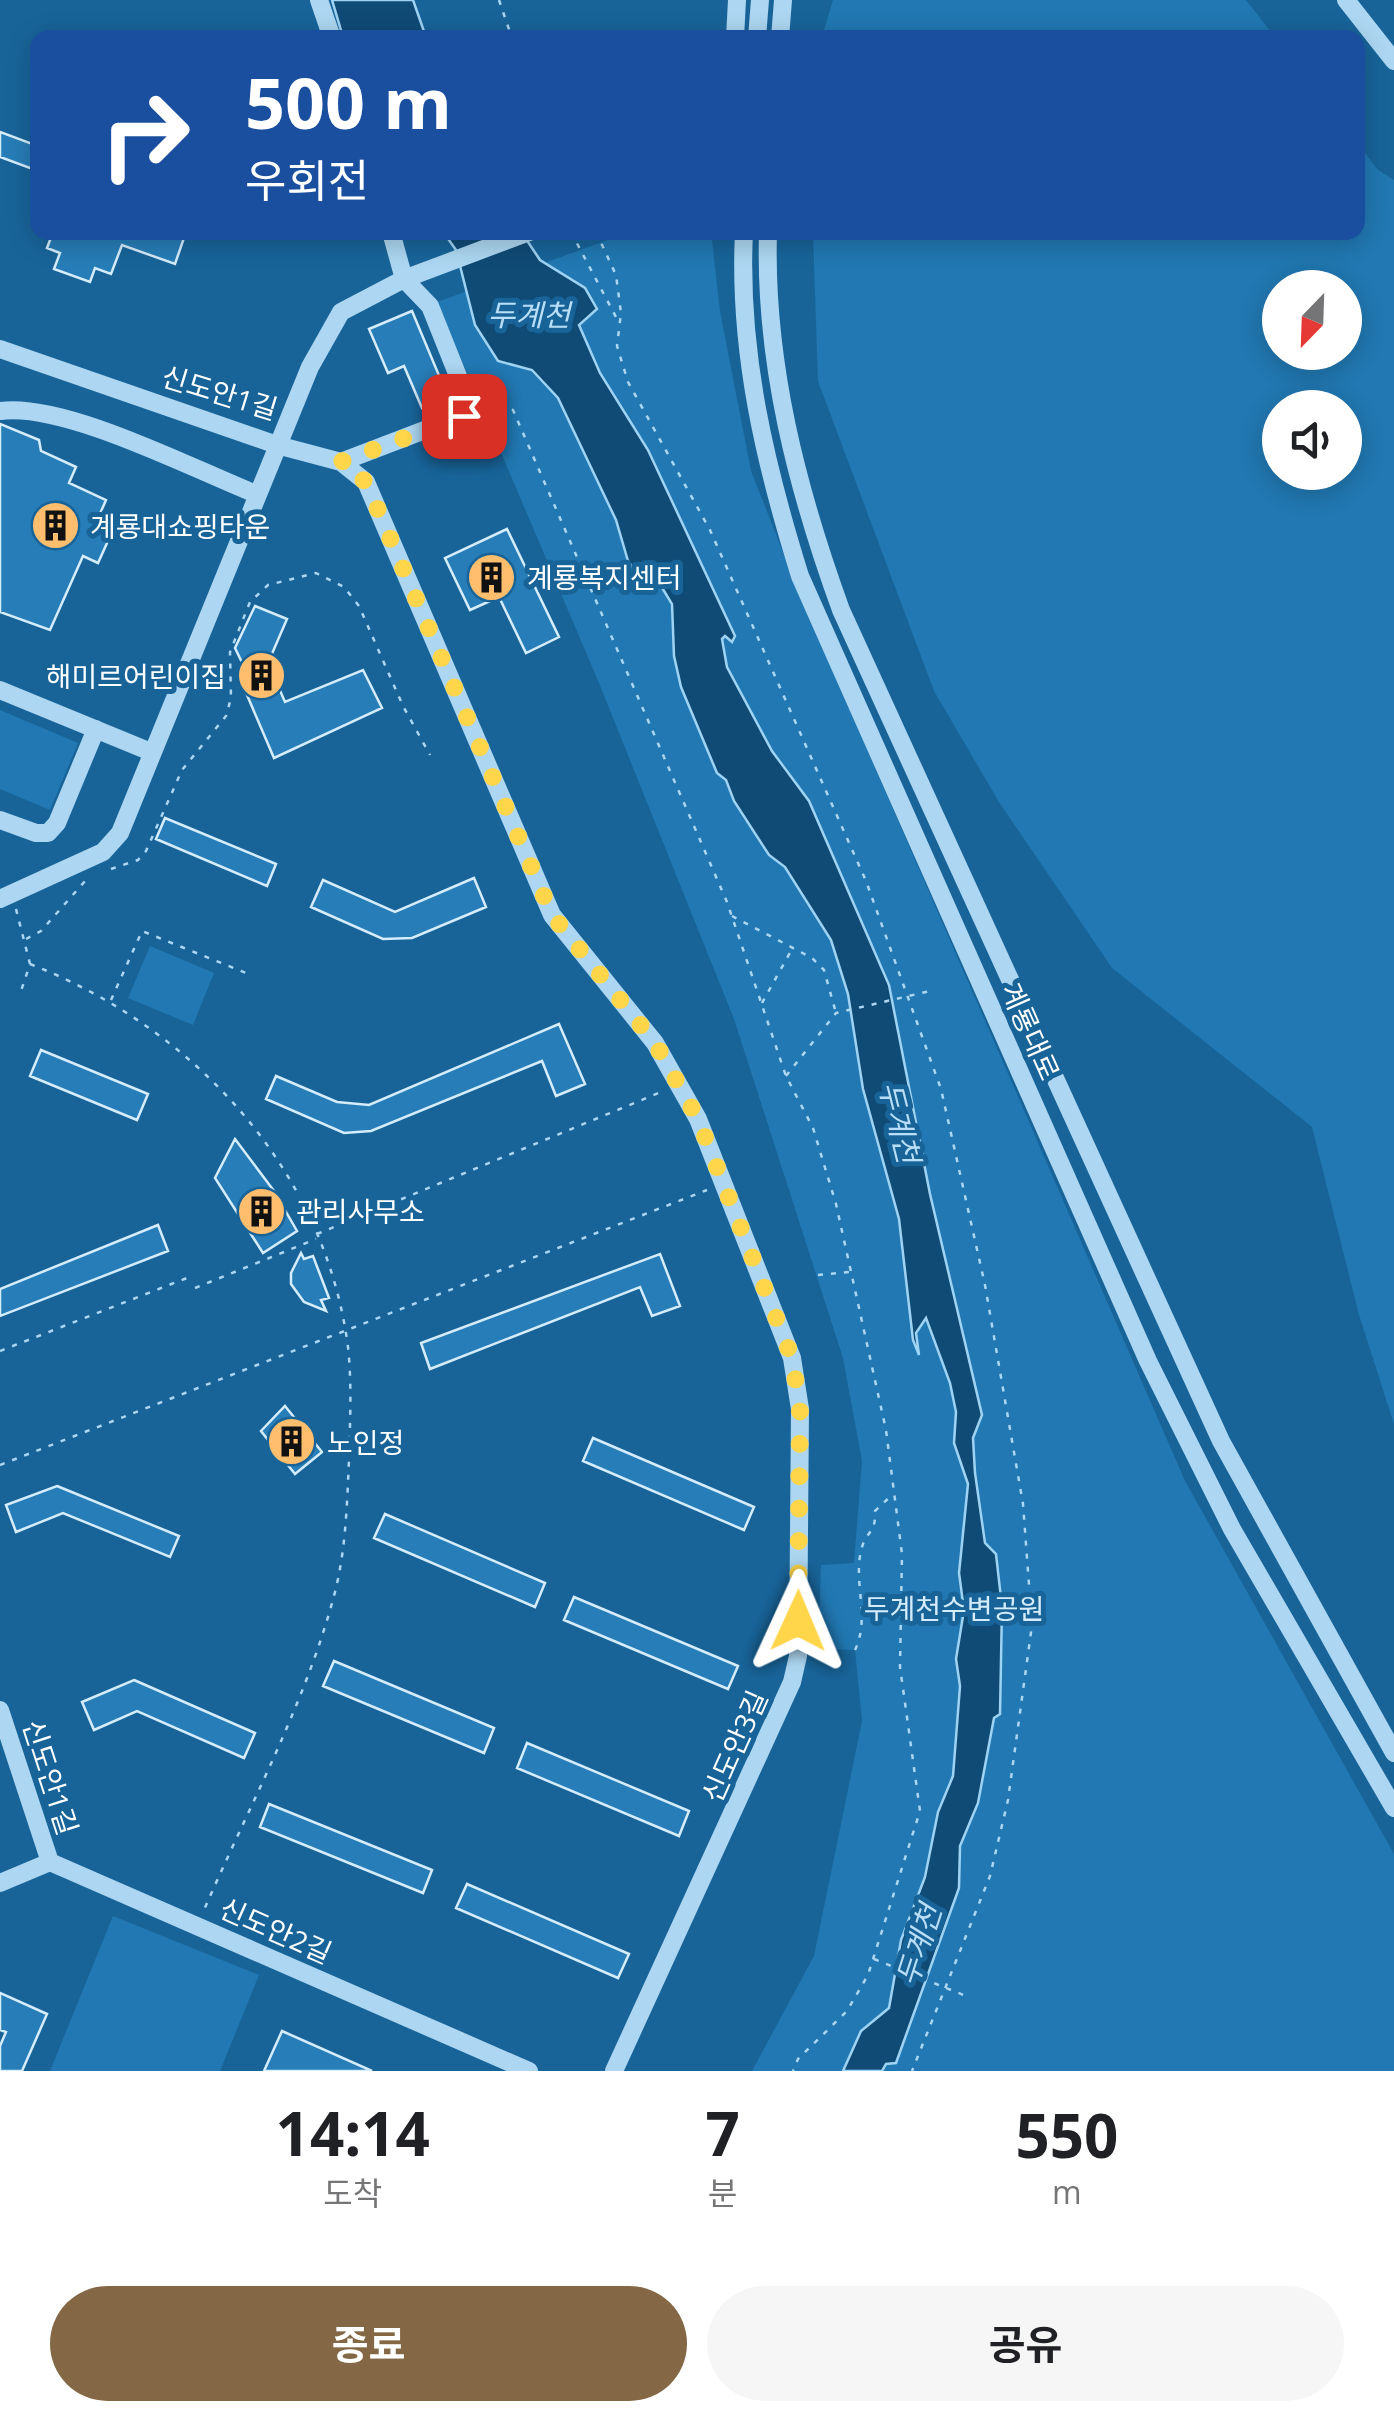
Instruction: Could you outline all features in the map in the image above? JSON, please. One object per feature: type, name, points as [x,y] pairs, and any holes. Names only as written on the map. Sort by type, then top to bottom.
[{"type":"street","points":[[319,0],[329,30]]},
{"type":"street","points":[[736,30],[738,0]]},
{"type":"street","points":[[758,30],[760,0]]},
{"type":"street","points":[[781,30],[783,0]]},
{"type":"street","points":[[1346,0],[1394,62]]},
{"type":"street","points":[[6,896],[103,852],[120,833],[278,445],[340,462],[464,416],[458,376],[430,306],[404,279],[393,240]]},
{"type":"street","name":"신도안1길","points":[[0,348],[278,445],[310,368],[341,312],[423,270],[507,240]]},
{"type":"street","points":[[736,240],[743,254]]},
{"type":"street","name":"계룡대로","points":[[744,240],[745,336],[769,477],[800,576],[1148,1361],[1232,1529],[1394,1808]]},
{"type":"street","name":"계룡대로","points":[[768,240],[773,348],[790,444],[812,530],[841,610],[1221,1441],[1394,1754]]},
{"type":"street","points":[[0,411],[16,409],[62,417],[256,494]]},
{"type":"street","name":"신도안3길","points":[[340,462],[366,482],[552,915],[655,1043],[679,1086],[723,1184],[792,1358],[800,1408],[798,1656],[760,1761],[614,2071]]},
{"type":"street","points":[[0,690],[151,752]]},
{"type":"street","points":[[0,820],[36,833],[48,832],[58,823],[96,729]]},
{"type":"street","name":"신도안1길","points":[[0,1710],[50,1862]]},
{"type":"street","points":[[2,1886],[50,1862]]},
{"type":"street","name":"신도안2길","points":[[50,1862],[529,2071]]},
{"type":"path","points":[[499,0],[509,30]]},
{"type":"path","points":[[575,240],[620,323]]},
{"type":"path","points":[[600,240],[616,275],[620,323],[617,346],[628,382],[710,530],[866,881],[941,1089],[985,1285],[1024,1504],[1031,1587],[1026,1694],[1008,1800],[990,1876],[912,2071]]},
{"type":"path","points":[[458,376],[513,410],[731,916],[786,1076],[814,1128],[886,1430],[902,1554],[900,1668],[920,1811],[872,1959],[847,2012],[798,2059],[794,2071]]},
{"type":"path","points":[[104,872],[138,860],[146,851],[182,770],[226,716],[231,698],[230,652],[240,621],[268,585],[316,573],[344,587],[374,631],[393,686],[430,756]]},
{"type":"path","points":[[26,939],[41,931],[89,878]]},
{"type":"path","points":[[6,896],[26,939],[30,964],[20,994]]},
{"type":"path","points":[[731,916],[793,948],[824,970],[836,1014]]},
{"type":"path","points":[[110,1002],[142,931],[251,975]]},
{"type":"path","points":[[761,1004],[793,948]]},
{"type":"path","points":[[30,964],[110,1002],[176,1046],[262,1134],[317,1237],[344,1331],[351,1406],[342,1560],[335,1592],[290,1712],[197,1925]]},
{"type":"path","points":[[786,1076],[836,1014],[930,990]]},
{"type":"path","points":[[195,1288],[679,1086]]},
{"type":"path","points":[[0,1465],[723,1184]]},
{"type":"path","points":[[818,1275],[851,1272]]},
{"type":"path","points":[[0,1351],[192,1276]]},
{"type":"path","points":[[854,1650],[862,1634],[862,1546],[876,1527],[875,1511],[894,1492]]},
{"type":"path","points":[[872,1959],[966,1996]]},
{"type":"green space","points":[[833,0],[1246,0],[1270,30],[824,30]]},
{"type":"green space","points":[[1365,153],[1378,170],[1394,180],[1394,1424],[1359,1315],[1312,1127],[1112,968],[999,802],[934,691],[818,381],[813,240],[1365,240]]},
{"type":"green space","name":"두계천수변공원","points":[[608,240],[712,240],[720,311],[751,471],[800,595],[1185,1481],[1394,1854],[1394,2071],[752,2071],[814,1956],[862,1721],[855,1650],[818,1649],[821,1565],[854,1563],[862,1461],[843,1358],[734,1019],[599,683],[437,302]]},
{"type":"green space","points":[[0,710],[78,743],[50,810],[0,789]]},
{"type":"green space","points":[[150,946],[214,973],[193,1025],[128,998]]},
{"type":"green space","points":[[113,1916],[259,1975],[220,2071],[50,2071]]},
{"type":"water","points":[[332,0],[413,0],[424,30],[341,30]]},
{"type":"water","name":"두계천","points":[[449,240],[527,240],[540,260],[585,288],[597,309],[579,325],[600,373],[648,450],[735,636],[732,642],[725,636],[722,639],[727,667],[772,751],[809,801],[889,985],[930,1194],[982,1415],[973,1438],[975,1473],[985,1543],[996,1554],[1002,1607],[1000,1714],[994,1718],[978,1803],[960,1846],[959,1888],[896,2063],[886,2064],[882,2071],[843,2071],[861,2031],[889,2008],[901,1940],[925,1877],[938,1812],[953,1776],[960,1686],[956,1659],[964,1610],[959,1573],[968,1484],[954,1443],[956,1412],[950,1383],[926,1318],[916,1333],[919,1355],[913,1340],[899,1219],[863,1089],[848,994],[831,940],[785,867],[769,855],[734,801],[726,780],[717,773],[681,687],[674,656],[672,604],[658,581],[645,584],[628,561],[616,520],[558,398],[532,370],[498,361],[475,325],[456,250]]},
{"type":"building","points":[[0,132],[30,143],[30,168],[0,157]]},
{"type":"building","points":[[50,240],[183,240],[175,264],[122,245],[111,274],[95,268],[90,282],[54,269],[60,253],[47,248]]},
{"type":"building","points":[[412,311],[448,397],[422,408],[404,366],[388,373],[369,329]]},
{"type":"building","name":"계룡대쇼핑타운","points":[[0,424],[39,440],[41,451],[76,467],[69,483],[106,500],[99,516],[106,519],[112,532],[98,563],[83,556],[50,630],[0,612]]},
{"type":"building","name":"계룡복지센터","points":[[507,529],[559,637],[526,653],[499,597],[470,610],[445,558]]},
{"type":"building","name":"해미르어린이집","points":[[255,606],[287,619],[268,663],[285,702],[363,670],[382,708],[274,758],[244,688],[252,683],[235,648]]},
{"type":"building","points":[[165,818],[276,864],[267,886],[156,839]]},
{"type":"building","points":[[474,878],[486,907],[412,938],[383,939],[311,907],[323,880],[395,912]]},
{"type":"building","points":[[559,1024],[585,1084],[556,1096],[542,1061],[371,1131],[344,1133],[266,1099],[276,1076],[337,1102],[369,1105]]},
{"type":"building","points":[[41,1050],[148,1094],[137,1120],[30,1076]]},
{"type":"building","name":"관리사무소","points":[[235,1139],[274,1191],[297,1231],[263,1253],[215,1178]]},
{"type":"building","points":[[158,1225],[168,1251],[0,1316],[0,1289]]},
{"type":"building","points":[[301,1253],[304,1259],[313,1256],[329,1298],[321,1300],[326,1311],[304,1302],[291,1284],[291,1273]]},
{"type":"building","points":[[660,1254],[680,1306],[652,1316],[640,1287],[430,1369],[421,1343]]},
{"type":"building","name":"노인정","points":[[285,1406],[322,1452],[295,1474],[261,1431]]},
{"type":"building","points":[[593,1438],[754,1507],[744,1530],[583,1461]]},
{"type":"building","points":[[57,1486],[179,1536],[170,1557],[63,1513],[16,1532],[6,1505]]},
{"type":"building","points":[[385,1514],[545,1583],[535,1607],[374,1538]]},
{"type":"building","points":[[574,1597],[738,1666],[728,1689],[564,1620]]},
{"type":"building","points":[[334,1661],[494,1728],[484,1753],[323,1686]]},
{"type":"building","points":[[134,1680],[255,1733],[244,1758],[137,1711],[94,1730],[82,1702]]},
{"type":"building","points":[[527,1743],[689,1811],[679,1836],[517,1768]]},
{"type":"building","points":[[269,1804],[432,1870],[423,1893],[260,1827]]},
{"type":"building","points":[[467,1884],[629,1954],[618,1978],[456,1908]]},
{"type":"building","points":[[0,1993],[47,2014],[22,2071],[0,2071],[0,2046],[6,2032],[0,2030]]},
{"type":"building","points":[[282,2031],[372,2071],[264,2071]]},
{"type":"place","name":"계룡대쇼핑타운","points":[[55,526]]},
{"type":"place","name":"계룡복지센터","points":[[492,577]]},
{"type":"place","name":"해미르어린이집","points":[[261,676]]},
{"type":"place","name":"관리사무소","points":[[261,1211]]},
{"type":"place","name":"노인정","points":[[292,1442]]},
{"type":"route","points":[[464,416],[340,462],[366,482],[552,915],[655,1043],[698,1119],[792,1358],[800,1408],[798,1621]]}]
